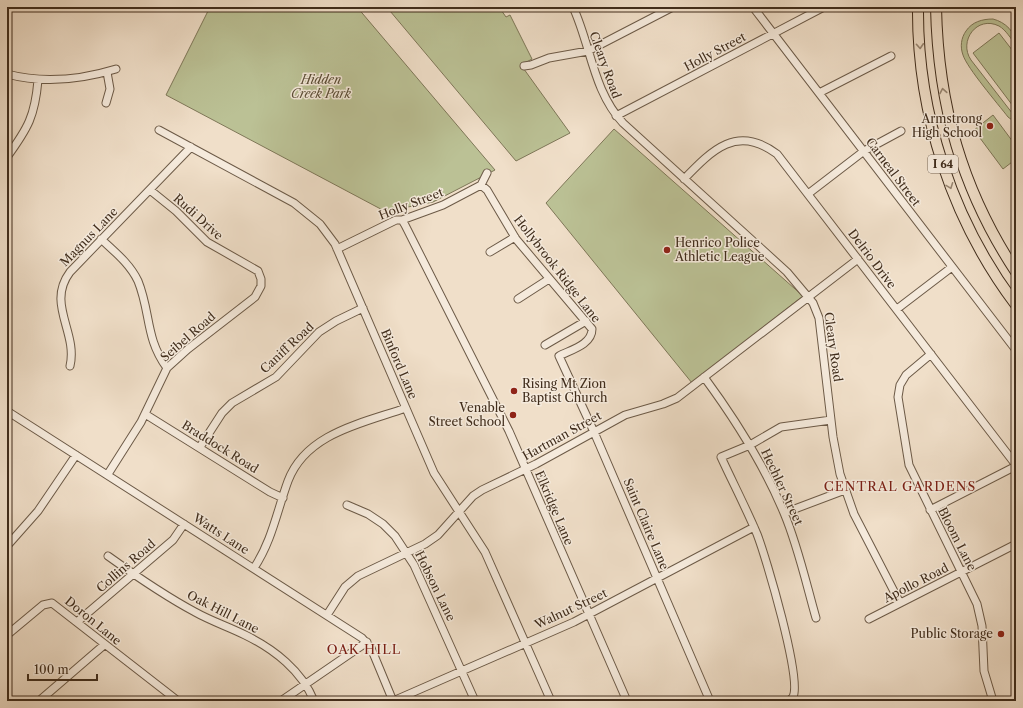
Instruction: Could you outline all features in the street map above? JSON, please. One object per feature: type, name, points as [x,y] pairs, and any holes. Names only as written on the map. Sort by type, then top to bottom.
[{"type":"highway","name":"I 64","points":[[918,7],[920,49],[925,92],[933,131],[946,175],[968,227],[983,254],[1016,305]]},
{"type":"highway","name":"I 64","points":[[936,7],[940,75],[952,135],[964,171],[979,207],[1016,272]]},
{"type":"street","name":"Cleary Road","points":[[573,7],[603,96],[616,116],[787,272],[808,297],[818,312],[835,453],[845,490],[854,514],[900,603]]},
{"type":"street","points":[[524,66],[549,58],[588,51],[664,9],[672,7]]},
{"type":"street","name":"Carneal Street","points":[[753,7],[1016,350]]},
{"type":"street","name":"Holly Street","points":[[616,116],[824,7]]},
{"type":"street","points":[[819,93],[891,56]]},
{"type":"street","points":[[7,74],[38,80],[74,79],[116,69]]},
{"type":"street","points":[[106,103],[110,89],[107,72]]},
{"type":"street","points":[[8,152],[25,132],[32,117],[38,80]]},
{"type":"street","name":"Binford Lane","points":[[159,130],[302,208],[320,224],[337,249],[434,473],[485,552],[551,701]]},
{"type":"street","points":[[808,194],[864,151],[901,131]]},
{"type":"street","name":"Delrio Drive","points":[[684,178],[714,149],[735,142],[750,142],[765,146],[777,154],[1016,465]]},
{"type":"street","name":"Magnus Lane","points":[[70,366],[72,354],[62,306],[61,289],[70,272],[191,147]]},
{"type":"street","points":[[481,185],[487,173]]},
{"type":"street","name":"Holly Street","points":[[337,249],[386,224],[396,220],[402,220],[443,205],[481,185]]},
{"type":"street","name":"Hollybrook Ridge Lane","points":[[481,185],[486,190],[515,237],[592,329],[589,339],[559,356]]},
{"type":"street","name":"Rudi Drive","points":[[150,190],[210,244],[254,268]]},
{"type":"street","name":"Elkridge Lane","points":[[402,220],[497,407],[627,701]]},
{"type":"street","points":[[490,252],[515,237]]},
{"type":"street","points":[[101,239],[124,262],[135,276],[142,296],[155,349],[168,368]]},
{"type":"street","name":"Hartman Street","points":[[327,615],[346,587],[358,576],[425,544],[438,535],[473,496],[482,490],[526,470],[631,413],[669,402],[858,259]]},
{"type":"street","points":[[897,309],[952,267]]},
{"type":"street","name":"Seibel Road","points":[[108,474],[145,414],[168,368],[188,349],[255,297],[262,284],[259,274],[254,268]]},
{"type":"street","points":[[518,299],[549,279]]},
{"type":"street","name":"Caniff Road","points":[[200,447],[222,413],[232,403],[276,377],[319,332],[336,321],[363,308]]},
{"type":"street","points":[[545,345],[586,321]]},
{"type":"street","name":"Bloom Lane","points":[[931,354],[906,375],[900,385],[898,397],[909,465],[977,604],[982,626],[984,671],[993,701]]},
{"type":"street","name":"Saint Claire Lane","points":[[559,356],[594,432],[710,701]]},
{"type":"street","name":"Hechler Street","points":[[704,377],[728,409],[750,445],[784,513],[805,577],[816,618]]},
{"type":"street","points":[[254,568],[269,541],[295,467],[304,455],[319,441],[340,431],[406,408]]},
{"type":"street","name":"Watts Lane","points":[[7,411],[108,474],[367,642]]},
{"type":"street","name":"Braddock Road","points":[[145,414],[270,492],[283,498]]},
{"type":"street","points":[[791,699],[794,688],[788,644],[776,593],[754,527],[721,457],[750,445],[781,427],[831,420]]},
{"type":"street","points":[[7,546],[38,511],[76,455]]},
{"type":"street","points":[[930,510],[1016,465]]},
{"type":"street","points":[[784,513],[845,490]]},
{"type":"street","name":"Hobson Lane","points":[[347,505],[368,514],[383,524],[395,536],[427,589],[475,701]]},
{"type":"street","name":"Collins Road","points":[[77,622],[173,540],[184,524]]},
{"type":"street","name":"Walnut Street","points":[[393,701],[589,614],[754,527]]},
{"type":"street","name":"Apollo Road","points":[[869,619],[1016,544]]},
{"type":"street","name":"Oak Hill Lane","points":[[108,556],[197,613],[266,646],[292,668],[306,684],[314,701]]},
{"type":"street","name":"Doron Lane","points":[[7,635],[43,605],[52,602],[104,645],[178,701]]},
{"type":"street","points":[[281,701],[367,642],[393,701]]},
{"type":"street","points":[[39,701],[104,645]]},
{"type":"green space","name":"Hidden Creek Park","points":[[210,7],[357,7],[495,170],[433,202],[408,207],[392,215],[166,95]]},
{"type":"green space","points":[[396,7],[499,7],[506,17],[510,15],[532,59],[521,65],[570,133],[516,161],[390,11]]},
{"type":"green space","points":[[993,19],[1002,22],[1009,28],[1016,40],[1016,45],[1006,32],[999,26],[984,24],[977,27],[968,38],[968,53],[971,60],[1016,118],[1016,123],[1008,117],[983,86],[970,68],[962,52],[962,40],[968,28],[978,22]]},
{"type":"green space","points":[[999,33],[1016,55],[1016,110],[973,53]]},
{"type":"green space","points":[[993,115],[1016,146],[1016,159],[1003,169],[974,130]]},
{"type":"green space","name":"Henrico Police Athletic League","points":[[614,129],[803,296],[692,383],[546,203]]},
{"type":"place","name":"Armstrong High School","points":[[990,126]]},
{"type":"place","name":"Henrico Police Athletic League","points":[[667,250]]},
{"type":"place","name":"Rising Mt Zion Baptist Church","points":[[514,391]]},
{"type":"place","name":"Venable Street School","points":[[513,415]]},
{"type":"place","name":"Public Storage","points":[[1001,634]]},
{"type":"district","name":"CENTRAL GARDENS","points":[[900,486]]},
{"type":"district","name":"OAK HILL","points":[[364,649]]}]
